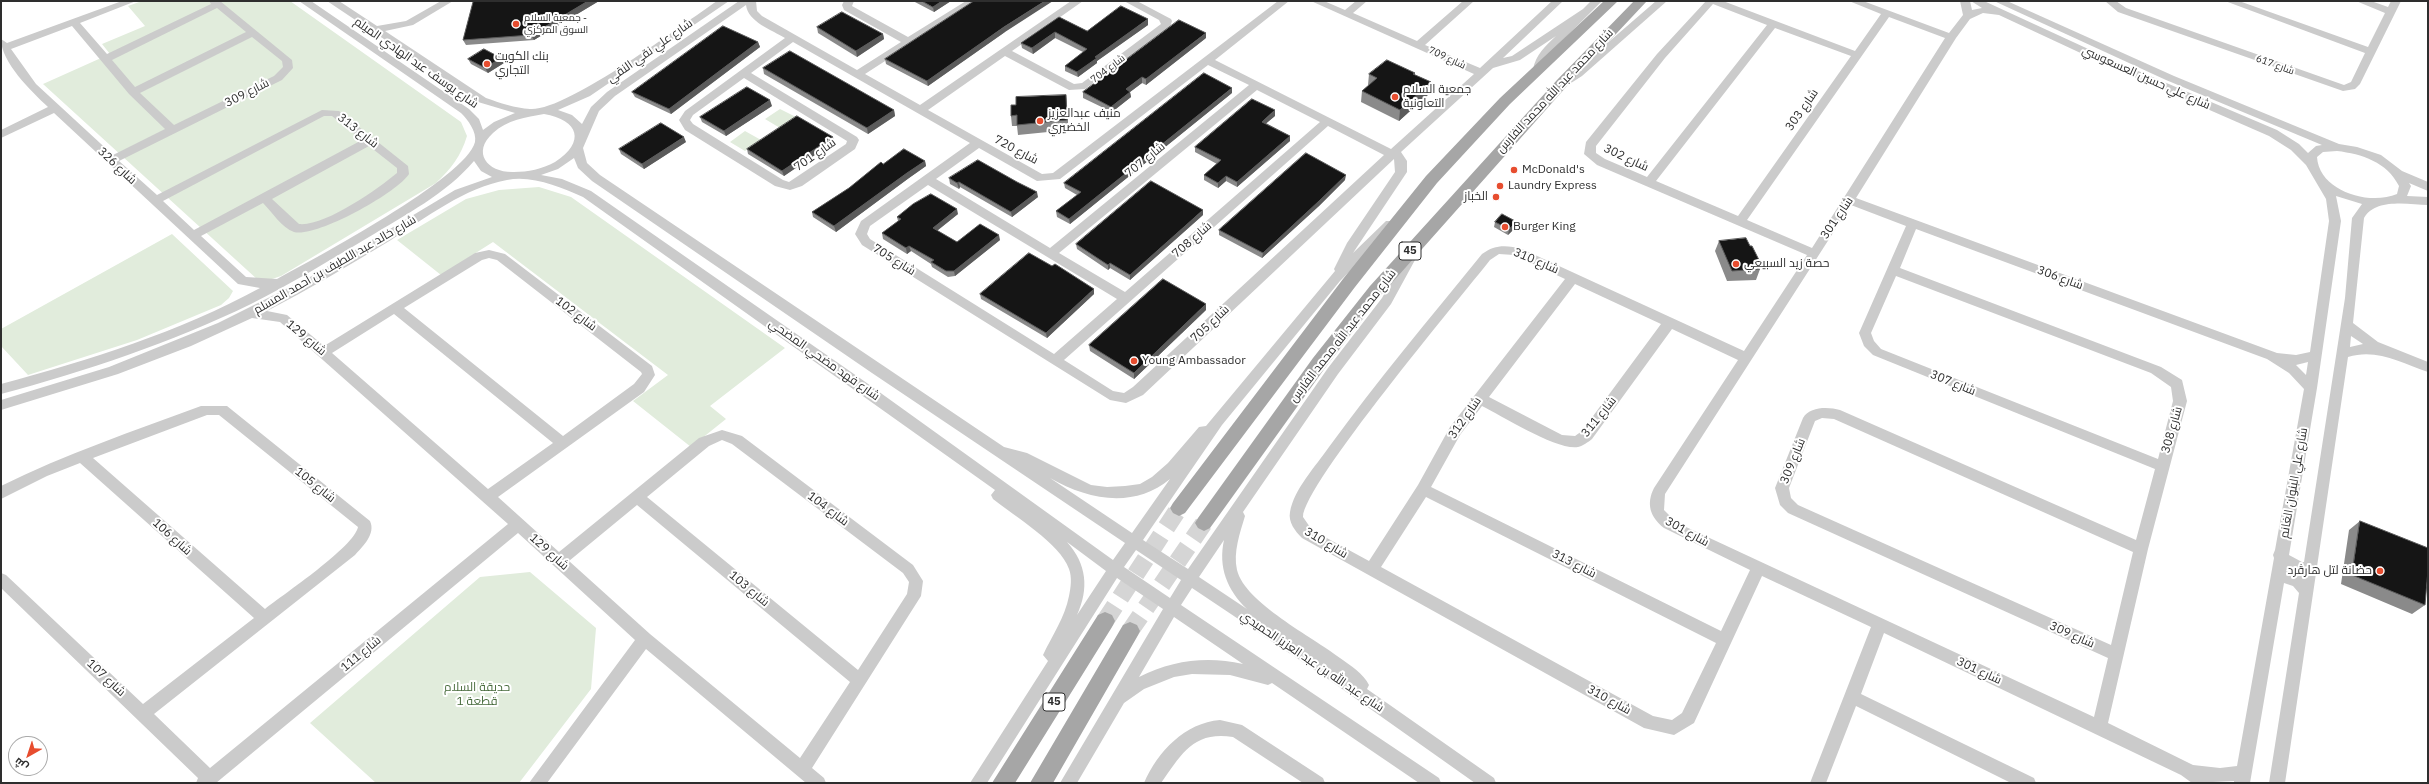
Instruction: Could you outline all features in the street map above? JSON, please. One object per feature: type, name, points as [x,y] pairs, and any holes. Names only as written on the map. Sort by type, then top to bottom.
[{"type":"main road","name":"شارع محمد عبد الله محمد الفارس","points":[[1179,508],[1412,203],[1472,134],[1538,69],[1612,1]]},
{"type":"main road","name":"شارع محمد عبد الله محمد الفارس","points":[[1204,523],[1319,363],[1417,242],[1562,84],[1641,1]]},
{"type":"main road","name":"45","points":[[1003,783],[1105,621]]},
{"type":"main road","name":"45","points":[[1041,783],[1130,631]]},
{"type":"street","points":[[3,45],[74,22],[131,1]]},
{"type":"street","name":"شارع يوسف عبد الهادي الميلم","points":[[304,1],[465,111],[475,121],[479,146]]},
{"type":"street","name":"شارع يوسف عبد الهادي الميلم","points":[[332,1],[482,100],[501,107],[531,112]]},
{"type":"street","points":[[375,30],[409,23],[448,1]]},
{"type":"street","name":"شارع علي نقي النقي","points":[[544,111],[580,98],[724,1]]},
{"type":"street","name":"شارع علي نقي النقي","points":[[582,135],[590,118],[603,102],[640,73],[746,1]]},
{"type":"street","points":[[751,1],[752,12],[758,18]]},
{"type":"street","points":[[850,1],[847,5],[848,8],[909,42]]},
{"type":"street","points":[[856,75],[973,1]]},
{"type":"street","points":[[919,111],[1078,1]]},
{"type":"street","name":"شارع 704","points":[[1004,51],[1073,88],[1086,86],[1166,25],[1167,21],[1163,18],[1129,1]]},
{"type":"street","name":"شارع 720","points":[[718,19],[739,16],[758,18],[977,144],[1038,176],[1049,178],[1056,176],[1284,1]]},
{"type":"street","name":"شارع 709","points":[[1316,1],[1419,45],[1481,74],[1558,1]]},
{"type":"street","points":[[1346,14],[1362,1]]},
{"type":"street","points":[[1419,45],[1469,1]]},
{"type":"street","points":[[1538,69],[1540,61],[1546,51],[1584,12],[1597,1]]},
{"type":"street","points":[[1562,84],[1578,74],[1662,1]]},
{"type":"street","name":"شارع 302","points":[[1711,1],[1661,56],[1590,145],[1590,154],[1595,159],[1812,254]]},
{"type":"street","points":[[1714,1],[1857,55]]},
{"type":"street","points":[[1854,1],[1951,36]]},
{"type":"street","name":"شارع علي حسين العسعوسي","points":[[1976,1],[2106,61],[2273,133],[2295,146],[2310,162],[2314,172],[2324,183]]},
{"type":"street","name":"شارع علي حسين العسعوسي","points":[[1999,1],[2177,81],[2337,146],[2356,150],[2376,157],[2399,174]]},
{"type":"street","points":[[2026,1],[2031,15]]},
{"type":"street","name":"شارع 617","points":[[2110,1],[2122,10],[2338,87],[2348,88],[2353,86],[2396,1]]},
{"type":"street","points":[[2230,1],[2370,51]]},
{"type":"street","points":[[2361,1],[2390,11]]},
{"type":"street","points":[[105,59],[216,3]]},
{"type":"street","name":"شارع 309","points":[[111,160],[174,130],[286,72],[290,65],[287,60],[216,3]]},
{"type":"street","name":"شارع 301","points":[[2002,13],[1967,8],[1849,200],[1812,254],[1659,492],[1655,503],[1659,515],[1669,525],[2099,727],[2187,770],[2206,783]]},
{"type":"street","points":[[1491,65],[1516,58],[1584,12]]},
{"type":"street","name":"شارع 303","points":[[1740,222],[1887,13]]},
{"type":"street","points":[[74,22],[133,92],[174,130]]},
{"type":"street","points":[[395,43],[398,35],[409,23]]},
{"type":"street","points":[[1649,183],[1773,24]]},
{"type":"street","points":[[133,92],[253,32]]},
{"type":"street","name":"شارع 701","points":[[744,73],[853,140],[852,144],[798,183],[786,186],[686,125],[684,120],[689,113],[792,38]]},
{"type":"street","name":"شارع 326","points":[[3,45],[22,75],[55,108],[242,281]]},
{"type":"street","points":[[1207,60],[1327,121],[1401,161],[1401,172],[1351,246],[1336,278]]},
{"type":"street","points":[[628,65],[630,72],[640,73]]},
{"type":"street","name":"شارع 705","points":[[977,144],[929,180],[865,224],[861,234],[866,242],[1056,360],[1110,396],[1126,398],[1132,395],[1390,156],[1481,74]]},
{"type":"street","name":"شارع 707","points":[[1050,254],[1256,85]]},
{"type":"street","points":[[1,134],[55,108]]},
{"type":"street","points":[[531,112],[554,112],[572,117],[577,122],[582,135],[577,148],[560,163],[548,170],[521,176],[508,176],[488,170],[481,165],[479,146],[496,126],[506,120],[531,112]]},
{"type":"street","name":"شارع 313","points":[[155,201],[322,113],[335,113],[402,166],[403,174],[396,181],[322,225],[308,230],[296,228],[264,198]]},
{"type":"street","name":"شارع 708","points":[[1056,360],[1327,121]]},
{"type":"street","points":[[192,236],[370,141]]},
{"type":"street","name":"شارع خالد عبد اللطيف بن أحمد المسلم","points":[[1,388],[112,355],[193,325],[231,308],[282,282],[400,212],[453,177],[479,146]]},
{"type":"street","points":[[2310,162],[2314,152],[2327,147],[2337,146]]},
{"type":"street","name":"شارع فهد مضحي المضحي","points":[[577,148],[579,159],[586,170],[994,449],[1135,543]]},
{"type":"street","points":[[1390,156],[1401,172]]},
{"type":"street","points":[[2399,174],[2428,187]]},
{"type":"street","points":[[2397,200],[2404,192],[2405,186],[2399,174]]},
{"type":"street","name":"شارع خالد عبد اللطيف بن أحمد المسلم","points":[[1,405],[60,389],[176,347],[293,292],[469,188],[508,176]]},
{"type":"street","name":"شارع فهد مضحي المضحي","points":[[521,176],[546,179],[568,185],[603,205],[939,441],[1115,570]]},
{"type":"street","points":[[929,180],[1126,299]]},
{"type":"street","points":[[2324,183],[2342,194],[2373,203],[2397,200],[2428,201]]},
{"type":"street","name":"شارع علي البنوان الغانم","points":[[2243,777],[2280,555],[2311,388],[2335,221],[2332,199],[2324,183]]},
{"type":"street","points":[[603,205],[609,198],[622,195]]},
{"type":"street","name":"شارع 306","points":[[1849,200],[2271,356],[2294,370],[2311,388]]},
{"type":"street","points":[[978,783],[1038,687],[1115,570],[1135,543],[1217,421],[1336,278],[1412,203]]},
{"type":"street","points":[[2277,783],[2347,324],[2358,218],[2363,209],[2373,203]]},
{"type":"street","points":[[400,212],[410,215],[412,221]]},
{"type":"street","name":"شارع 307","points":[[1913,224],[1865,333],[1868,343],[1877,352],[2162,466]]},
{"type":"street","points":[[1068,783],[1189,579],[1333,371],[1387,301],[1409,264],[1417,242]]},
{"type":"street","name":"شارع 310","points":[[1746,358],[1511,250],[1496,250],[1490,253],[1363,412],[1324,465],[1299,507],[1296,516],[1299,526],[1307,534],[1650,723],[1674,728],[1688,718],[1758,568]]},
{"type":"street","name":"شارع 102","points":[[324,352],[479,256],[489,254],[501,257],[647,369],[649,376],[639,388],[562,442],[488,497]]},
{"type":"street","name":"شارع 308","points":[[1894,270],[2156,370],[2177,384],[2180,401],[2141,549],[2099,727]]},
{"type":"street","name":"شارع 312","points":[[1372,569],[1423,489],[1455,431],[1573,278]]},
{"type":"street","points":[[231,308],[241,294],[242,281],[259,284],[282,282]]},
{"type":"street","name":"شارع 129","points":[[283,318],[284,305],[293,292]]},
{"type":"street","points":[[395,308],[562,442]]},
{"type":"street","name":"شارع 129","points":[[251,313],[283,318],[324,352],[645,638],[818,783]]},
{"type":"street","name":"شارع 311","points":[[1479,398],[1560,440],[1577,442],[1587,435],[1669,323]]},
{"type":"street","points":[[2347,324],[2362,338],[2383,350],[2428,367]]},
{"type":"street","points":[[2342,354],[2359,349],[2383,350]]},
{"type":"street","name":"شارع 306","points":[[2271,356],[2296,360],[2316,356]]},
{"type":"street","name":"شارع 105","points":[[1,493],[42,472],[82,456],[206,410],[222,410],[365,525],[363,536],[350,551],[263,617],[143,713]]},
{"type":"street","name":"شارع 309","points":[[2115,654],[1793,509],[1785,501],[1782,488],[1810,418],[1820,413],[1827,413],[1842,417],[2141,549]]},
{"type":"street","points":[[994,449],[1027,459],[1083,489],[1106,493],[1123,493],[1146,487],[1161,478],[1194,440],[1217,421]]},
{"type":"street","name":"شارع 104","points":[[559,561],[704,442],[716,436],[728,436],[738,440],[908,569],[916,581],[914,596],[802,770]]},
{"type":"street","points":[[939,441],[988,487],[1057,541],[1068,552],[1075,564],[1079,582],[1076,600],[1038,687]]},
{"type":"street","name":"شارع 106","points":[[82,456],[263,617]]},
{"type":"street","name":"شارع 313","points":[[1423,489],[1725,640]]},
{"type":"street","name":"شارع 103","points":[[637,497],[860,681]]},
{"type":"street","points":[[1242,503],[1229,552],[1233,577],[1248,601],[1356,680],[1397,719]]},
{"type":"street","name":"شارع 111","points":[[207,780],[518,524]]},
{"type":"street","name":"شارع عبد الله بن عبد العزيز الحميدي","points":[[1135,543],[1397,719],[1488,783]]},
{"type":"street","points":[[2280,555],[2293,566],[2303,568],[2310,566]]},
{"type":"street","points":[[1115,570],[1433,783]]},
{"type":"street","points":[[2276,580],[2283,577],[2293,579],[2302,585],[2306,593]]},
{"type":"street","name":"شارع 107","points":[[1,579],[143,713],[207,780]]},
{"type":"street","points":[[1818,783],[1880,624]]},
{"type":"street","points":[[537,783],[645,638]]},
{"type":"street","points":[[1117,702],[1128,692],[1153,678],[1166,672],[1194,666],[1238,668],[1290,686]]},
{"type":"street","points":[[1852,697],[2028,783]]},
{"type":"street","points":[[1152,783],[1179,745],[1188,736],[1211,727],[1223,727],[1236,730],[1317,783]]},
{"type":"street","name":"شارع 301","points":[[2187,770],[2220,776],[2243,777]]},
{"type":"green space","points":[[142,1],[290,1],[461,122],[467,136],[462,150],[451,167],[436,183],[281,276],[272,279],[258,280],[43,84],[110,54],[102,44],[145,26],[128,6]]},
{"type":"green space","points":[[780,109],[796,117],[780,128],[765,119]]},
{"type":"green space","points":[[745,131],[761,140],[745,151],[730,142]]},
{"type":"green space","points":[[539,187],[571,197],[785,348],[710,406],[726,419],[691,447],[633,401],[668,375],[493,242],[441,275],[397,240],[466,199],[499,190]]},
{"type":"green space","points":[[172,234],[233,291],[229,298],[221,305],[137,340],[28,375],[1,346],[1,329]]},
{"type":"green space","name":"حديقة السلام قطعة 1","points":[[530,572],[596,628],[591,689],[519,783],[376,783],[310,723],[480,577]]},
{"type":"building","name":"جمعية السلام - السوق المركزي","points":[[588,1],[531,35],[463,40],[473,2]]},
{"type":"building","points":[[922,1],[942,1],[933,7]]},
{"type":"building","points":[[974,1],[1045,1],[1004,27],[927,81],[885,59]]},
{"type":"building","points":[[1121,6],[1148,19],[1095,57],[1097,58],[1077,72],[1065,66],[1087,49],[1055,32],[1032,48],[1021,43],[1059,17],[1087,31]]},
{"type":"building","points":[[842,12],[883,34],[856,51],[817,27]]},
{"type":"building","points":[[1179,20],[1206,33],[1146,79],[1142,77],[1126,89],[1130,92],[1111,107],[1083,92]]},
{"type":"building","points":[[723,26],[758,42],[669,109],[632,92]]},
{"type":"building","points":[[484,49],[501,58],[485,68],[468,59]]},
{"type":"building","points":[[790,51],[894,110],[867,128],[763,68]]},
{"type":"building","name":"جمعية السلام التعاونية","points":[[1387,60],[1431,82],[1400,110],[1362,91],[1377,78],[1369,74]]},
{"type":"building","points":[[1204,73],[1232,88],[1069,219],[1056,211],[1081,192],[1064,183]]},
{"type":"building","points":[[747,87],[770,100],[724,131],[700,117]]},
{"type":"building","points":[[1066,95],[1067,120],[1017,125],[1017,115],[1011,116],[1011,105],[1016,105],[1016,97]]},
{"type":"building","points":[[1252,99],[1275,110],[1262,122],[1290,136],[1237,182],[1226,176],[1218,183],[1204,175],[1221,160],[1195,147]]},
{"type":"building","points":[[797,116],[833,137],[782,171],[747,149]]},
{"type":"building","points":[[661,123],[684,137],[642,164],[619,149]]},
{"type":"building","points":[[904,149],[925,161],[834,226],[812,212],[849,188],[881,162],[883,164]]},
{"type":"building","points":[[1306,153],[1346,175],[1263,253],[1219,230]]},
{"type":"building","points":[[978,160],[1037,192],[1011,212],[959,182],[957,183],[949,178]]},
{"type":"building","points":[[1151,181],[1203,210],[1130,275],[1110,263],[1108,265],[1076,244]]},
{"type":"building","points":[[931,194],[957,209],[933,228],[957,242],[980,224],[999,235],[954,271],[946,271],[931,262],[934,260],[909,246],[906,248],[882,233],[901,219],[897,217],[913,204]]},
{"type":"building","points":[[1502,214],[1517,222],[1509,229],[1495,222]]},
{"type":"building","points":[[1746,238],[1760,262],[1757,262],[1760,269],[1732,271],[1719,241]]},
{"type":"building","points":[[1029,253],[1052,266],[1055,264],[1094,289],[1046,333],[980,294]]},
{"type":"building","points":[[1163,279],[1206,304],[1134,373],[1089,345]]},
{"type":"building","name":"حضانة لتل هارڤرد","points":[[2360,521],[2428,548],[2425,605],[2352,575]]},
{"type":"tunnel","points":[[1105,621],[1179,508]]},
{"type":"tunnel","points":[[1130,631],[1204,523]]},
{"type":"place","name":"جمعية السلام - السوق المركزي","points":[[516,24]]},
{"type":"place","name":"بنك الكويت التجاري","points":[[487,64]]},
{"type":"place","name":"جمعية السلام التعاونية","points":[[1395,97]]},
{"type":"place","name":"منيف عبدالعزيز الخضيري","points":[[1040,121]]},
{"type":"place","name":"McDonald's","points":[[1514,170]]},
{"type":"place","name":"Laundry Express","points":[[1500,186]]},
{"type":"place","name":"الخباز","points":[[1496,197]]},
{"type":"place","name":"Burger King","points":[[1505,227]]},
{"type":"place","name":"حصة زيد السبيعي","points":[[1736,264]]},
{"type":"place","name":"Young Ambassador","points":[[1134,361]]},
{"type":"place","name":"حضانة لتل هارڤرد","points":[[2380,571]]}]
